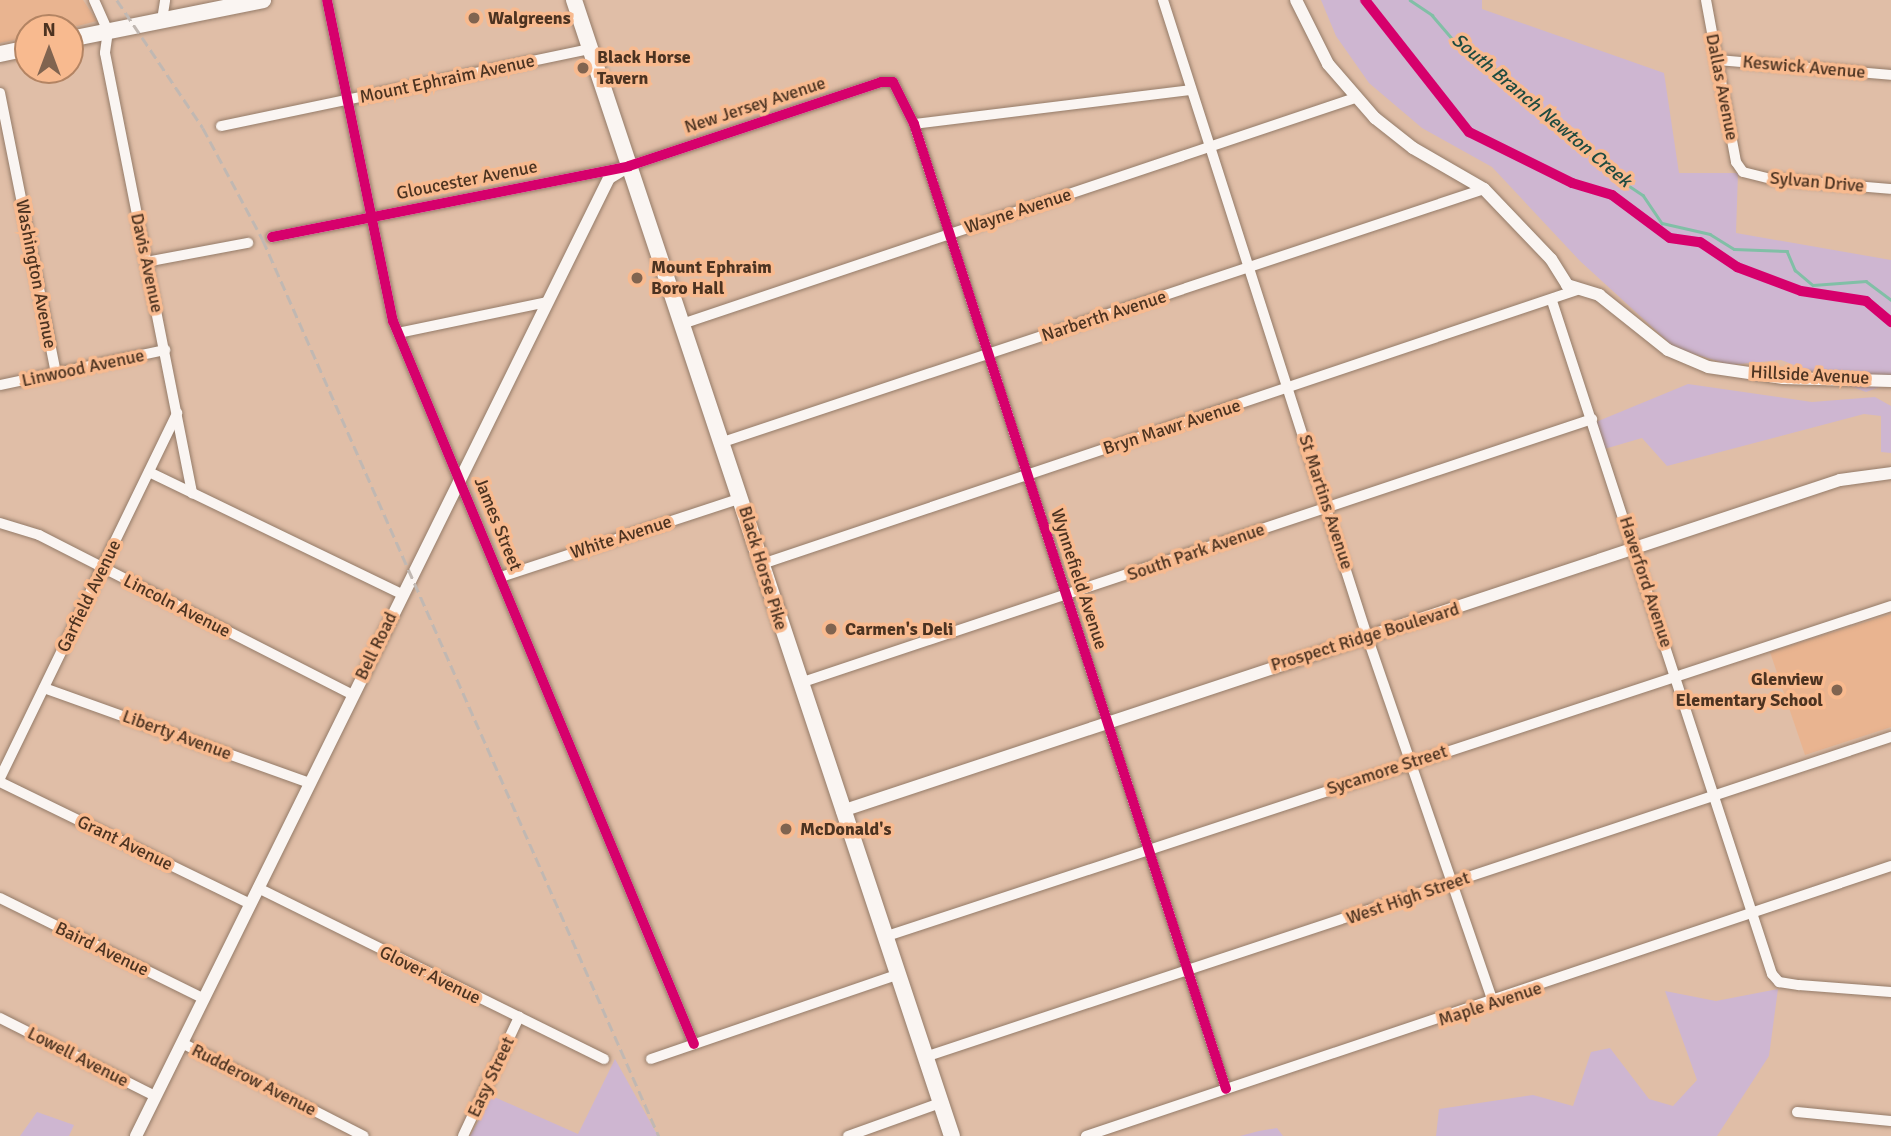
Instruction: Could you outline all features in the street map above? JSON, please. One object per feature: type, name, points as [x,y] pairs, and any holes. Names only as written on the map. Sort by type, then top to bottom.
[{"type":"main road","points":[[84,36],[262,0]]},
{"type":"main road","name":"Black Horse Pike","points":[[574,0],[723,442],[842,811],[951,1136]]},
{"type":"street","points":[[94,0],[108,31]]},
{"type":"street","points":[[162,20],[165,0]]},
{"type":"street","name":"James Street","points":[[327,0],[398,333],[694,1044]]},
{"type":"street","name":"St Martins Avenue","points":[[1163,0],[1248,268],[1329,508],[1367,636],[1413,761],[1493,1002]]},
{"type":"street","name":"Hillside Avenue","points":[[1296,0],[1328,64],[1354,98],[1413,148],[1484,189],[1552,259],[1567,285],[1599,295],[1668,350],[1694,363],[1783,378],[1891,381]]},
{"type":"street","name":"Dallas Avenue","points":[[1706,0],[1736,162],[1743,172]]},
{"type":"street","name":"Davis Avenue","points":[[108,31],[105,53],[192,494]]},
{"type":"street","name":"Mount Ephraim Avenue","points":[[221,126],[590,49]]},
{"type":"street","name":"Keswick Avenue","points":[[1717,60],[1891,75]]},
{"type":"street","name":"New Jersey Avenue","points":[[629,166],[881,82],[893,82]]},
{"type":"street","name":"Wynnefield Avenue","points":[[893,82],[914,124],[947,234],[1190,969],[1226,1089]]},
{"type":"street","points":[[914,124],[1191,90]]},
{"type":"street","name":"Washington Avenue","points":[[0,93],[56,373]]},
{"type":"street","name":"Wayne Avenue","points":[[682,324],[1354,98]]},
{"type":"street","name":"Gloucester Avenue","points":[[272,237],[629,166]]},
{"type":"street","name":"Bell Road","points":[[135,1136],[310,783],[351,694],[609,178],[629,166]]},
{"type":"street","name":"Sylvan Drive","points":[[1743,172],[1772,179],[1891,189]]},
{"type":"street","name":"Narberth Avenue","points":[[723,442],[1484,189]]},
{"type":"street","points":[[146,262],[248,243]]},
{"type":"street","name":"Bryn Mawr Avenue","points":[[762,564],[1552,301],[1580,289]]},
{"type":"street","name":"Haverford Avenue","points":[[1552,301],[1716,794],[1772,974],[1779,982],[1891,992]]},
{"type":"street","points":[[398,333],[548,302]]},
{"type":"street","name":"Linwood Avenue","points":[[0,385],[165,350]]},
{"type":"street","name":"Garfield Avenue","points":[[0,780],[177,413]]},
{"type":"street","name":"South Park Avenue","points":[[800,683],[1066,597],[1592,419]]},
{"type":"street","points":[[149,472],[401,594]]},
{"type":"street","name":"Prospect Ridge Boulevard","points":[[842,811],[1107,720],[1635,551],[1840,480],[1891,473]]},
{"type":"street","name":"White Avenue","points":[[500,577],[741,498]]},
{"type":"street","name":"Lincoln Avenue","points":[[0,523],[38,535],[351,694]]},
{"type":"street","name":"Sycamore Street","points":[[884,937],[1676,674],[1891,606]]},
{"type":"street","name":"Liberty Avenue","points":[[44,688],[310,783]]},
{"type":"street","name":"West High Street","points":[[925,1057],[1891,737]]},
{"type":"street","name":"Grant Avenue","points":[[0,780],[250,904]]},
{"type":"street","name":"Maple Avenue","points":[[1086,1136],[1755,915],[1891,866]]},
{"type":"street","name":"Glover Avenue","points":[[258,888],[604,1059]]},
{"type":"street","name":"Baird Avenue","points":[[0,898],[204,999]]},
{"type":"street","points":[[651,1059],[896,975]]},
{"type":"street","name":"Easy Street","points":[[463,1136],[519,1017]]},
{"type":"street","name":"Lowell Avenue","points":[[0,1018],[155,1096]]},
{"type":"street","name":"Rudderow Avenue","points":[[182,1043],[364,1136]]},
{"type":"street","points":[[848,1136],[940,1103]]},
{"type":"street","points":[[1797,1112],[1891,1121]]},
{"type":"shaded area","points":[[0,0],[83,0],[97,21],[84,24],[84,14],[14,14],[14,40],[0,43]]},
{"type":"shaded area","points":[[1321,0],[1482,0],[1482,9],[1664,73],[1679,173],[1738,173],[1736,233],[1891,260],[1891,383],[1866,392],[1781,360],[1730,365],[1675,348],[1580,261],[1492,167],[1422,128],[1369,83],[1336,36]]},
{"type":"shaded area","points":[[1688,384],[1812,402],[1875,397],[1891,406],[1891,453],[1881,452],[1881,416],[1864,414],[1667,466],[1642,438],[1601,450],[1591,424]]},
{"type":"shaded area","name":"Glenview Elementary School","points":[[1891,614],[1891,727],[1805,755],[1770,652]]},
{"type":"shaded area","points":[[1778,989],[1769,1056],[1717,1136],[1436,1136],[1439,1109],[1533,1095],[1573,1106],[1591,1052],[1610,1048],[1649,1099],[1673,1106],[1697,1080],[1665,991],[1716,1001]]},
{"type":"shaded area","points":[[615,1059],[658,1136],[470,1136],[492,1096],[578,1134]]},
{"type":"shaded area","points":[[37,1112],[74,1125],[69,1136],[20,1136]]},
{"type":"shaded area","points":[[1277,1128],[1283,1136],[1240,1136],[1259,1131]]},
{"type":"waterway","name":"South Branch Newton Creek","points":[[1410,0],[1432,15],[1462,50],[1481,56],[1610,173],[1643,195],[1662,223],[1710,234],[1734,249],[1787,251],[1795,270],[1813,285],[1866,281],[1891,300]]},
{"type":"railway","points":[[117,0],[203,128],[263,240],[659,1136]]},
{"type":"cycle path","points":[[327,0],[393,321],[694,1044]]},
{"type":"cycle path","points":[[1365,0],[1469,132],[1572,183],[1612,195],[1670,238],[1700,242],[1737,267],[1801,291],[1866,301],[1891,322]]},
{"type":"cycle path","points":[[272,237],[629,166],[881,82],[893,82],[914,124],[1226,1089]]},
{"type":"place","name":"Walgreens","points":[[474,18]]},
{"type":"place","name":"Black Horse Tavern","points":[[583,68]]},
{"type":"place","name":"Mount Ephraim Boro Hall","points":[[637,278]]},
{"type":"place","name":"Carmen's Deli","points":[[831,629]]},
{"type":"place","name":"Glenview Elementary School","points":[[1837,690]]},
{"type":"place","name":"McDonald's","points":[[786,829]]}]
